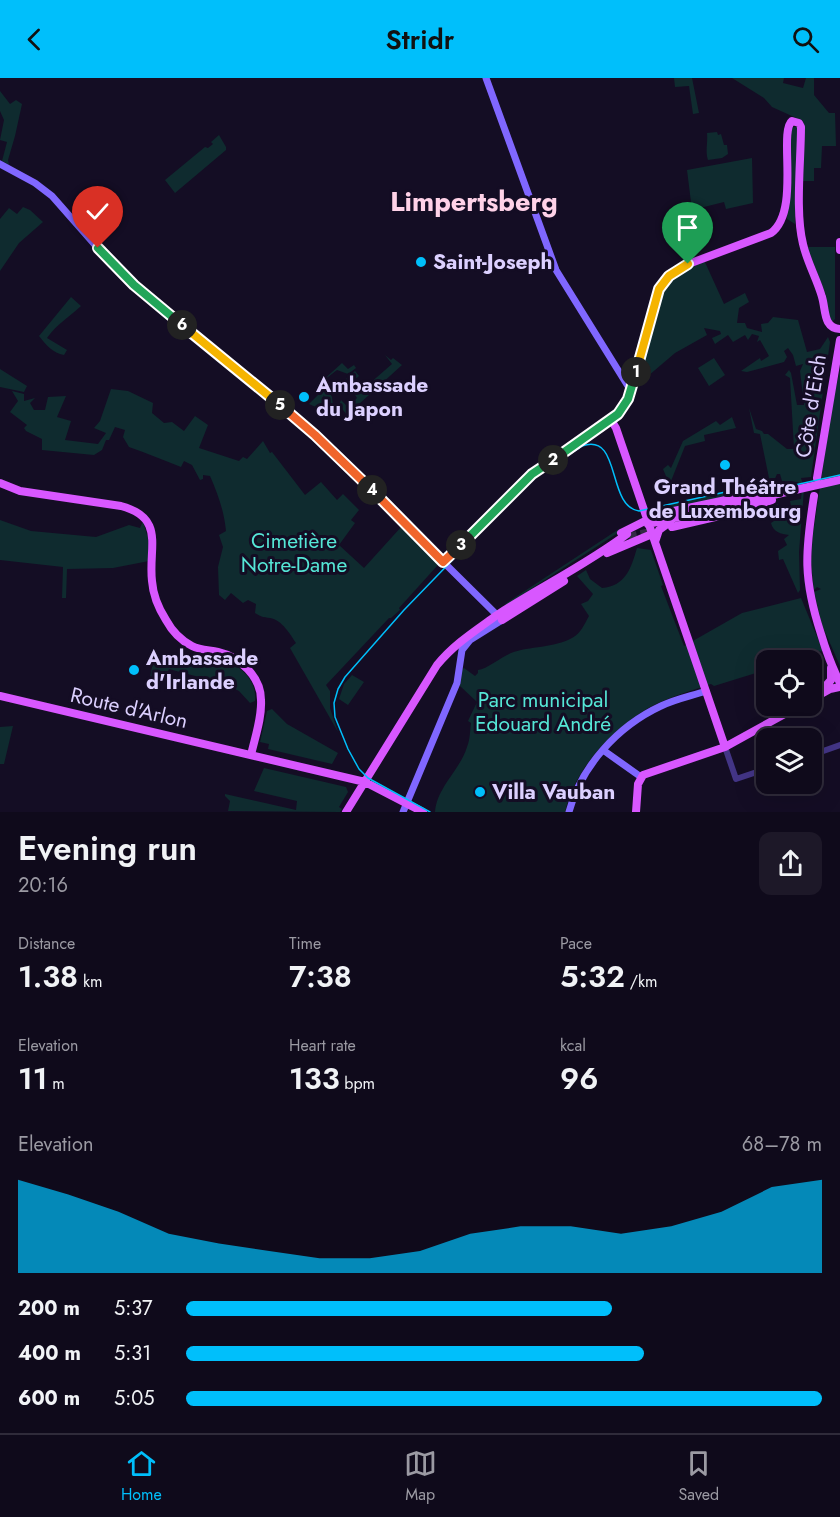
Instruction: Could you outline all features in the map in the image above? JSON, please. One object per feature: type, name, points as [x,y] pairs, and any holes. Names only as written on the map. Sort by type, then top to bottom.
[{"type":"main road","points":[[486,78],[556,270],[631,391]]},
{"type":"main road","points":[[725,747],[616,428],[611,420],[624,407],[631,391],[657,294],[669,276],[683,266],[771,233],[781,223],[785,211],[788,171],[787,129],[792,121],[799,123],[802,129],[800,202],[803,244],[822,297],[828,325],[833,329],[840,329]]},
{"type":"main road","points":[[0,164],[35,183],[52,196],[112,264],[134,285],[315,435],[500,618]]},
{"type":"main road","points":[[840,242],[840,250]]},
{"type":"main road","name":"Côte d'Eich","points":[[817,478],[840,340]]},
{"type":"main road","points":[[518,606],[538,587],[628,528],[771,498],[840,480]]},
{"type":"main road","points":[[0,483],[20,491],[121,506],[140,514],[151,530],[153,543],[151,574],[156,601],[165,619],[177,636],[196,648],[232,657],[245,667],[258,686],[261,705],[251,755]]},
{"type":"main road","points":[[796,492],[840,485]]},
{"type":"main road","points":[[814,496],[808,534],[806,571],[810,598],[832,670],[831,680],[822,690]]},
{"type":"main road","points":[[669,512],[733,498],[771,498]]},
{"type":"main road","points":[[672,527],[741,511],[771,498]]},
{"type":"main road","points":[[518,606],[610,551],[653,538],[659,530],[677,518]]},
{"type":"main road","points":[[404,812],[457,683],[460,657],[470,640],[628,535]]},
{"type":"main road","points":[[346,812],[437,665],[462,639],[500,618]]},
{"type":"main road","points":[[818,626],[840,671]]},
{"type":"main road","points":[[449,650],[448,657],[452,660],[460,657]]},
{"type":"main road","points":[[822,694],[840,685],[827,654]]},
{"type":"main road","points":[[568,812],[580,782],[603,750],[623,730],[667,703],[706,691]]},
{"type":"main road","name":"Route d'Arlon","points":[[0,696],[373,786],[423,812]]},
{"type":"main road","points":[[636,812],[638,784],[641,777],[654,770],[725,747],[781,716]]},
{"type":"main road","points":[[603,750],[641,777]]},
{"type":"street","points":[[443,562],[532,474],[611,420]]},
{"type":"street","points":[[822,751],[840,745]]},
{"type":"street","points":[[725,747],[736,779],[756,772]]},
{"type":"green space","points":[[674,78],[692,78],[699,113],[693,114],[689,86],[675,87]]},
{"type":"green space","points":[[732,78],[784,78],[783,83],[803,88],[806,78],[814,78],[814,95],[829,113],[835,113],[836,146],[822,146],[821,168],[814,168],[814,181],[803,181],[805,131],[803,121],[772,107],[764,98]]},
{"type":"green space","points":[[0,91],[10,104],[16,100],[22,104],[8,160],[9,165],[2,161],[7,142],[0,140],[4,120],[0,111]]},
{"type":"green space","points":[[797,127],[799,131],[795,224],[787,219],[791,129]]},
{"type":"green space","points":[[717,132],[718,135],[721,134],[724,145],[727,145],[728,154],[722,158],[708,160],[707,133]]},
{"type":"green space","points":[[219,135],[226,150],[175,193],[165,180],[205,147],[208,148],[213,144],[211,142]]},
{"type":"green space","points":[[752,158],[753,203],[726,209],[724,202],[692,210],[687,170]]},
{"type":"green space","points":[[23,207],[43,222],[19,243],[0,271],[0,219],[9,208],[17,214]]},
{"type":"green space","points":[[807,247],[835,247],[835,319],[833,321],[830,321],[826,295]]},
{"type":"green space","points":[[704,260],[724,304],[745,293],[749,302],[739,308],[737,323],[745,323],[747,328],[762,332],[761,324],[768,323],[773,317],[798,320],[807,352],[820,349],[828,337],[830,342],[811,477],[801,478],[804,489],[799,552],[800,590],[798,593],[783,559],[779,560],[778,551],[787,545],[784,539],[789,535],[775,530],[771,523],[774,521],[770,517],[770,512],[778,504],[778,511],[787,511],[787,507],[791,506],[790,501],[801,499],[802,489],[798,482],[782,481],[780,474],[777,474],[773,483],[768,482],[768,485],[757,483],[769,478],[760,434],[754,433],[749,408],[756,429],[768,434],[787,449],[794,449],[790,378],[785,375],[789,370],[797,405],[804,405],[800,371],[803,364],[796,366],[788,348],[784,351],[787,357],[784,362],[747,372],[741,371],[760,358],[761,361],[769,356],[760,340],[757,342],[759,336],[752,334],[748,340],[745,335],[733,342],[728,335],[715,344],[712,338],[721,334],[720,331],[704,328],[707,335],[675,353],[648,376],[640,374],[665,287],[674,276]]},
{"type":"green space","points":[[71,297],[81,306],[59,324],[47,338],[67,350],[64,355],[53,350],[39,336]]},
{"type":"green space","points":[[385,355],[402,365],[347,415],[339,405],[341,400],[348,407],[357,398],[355,390],[346,379],[355,371],[359,376],[352,382],[361,391],[392,364]]},
{"type":"green space","points":[[714,358],[725,375],[709,386],[698,368]]},
{"type":"green space","points":[[342,363],[348,369],[354,365],[356,368],[348,374],[337,370],[328,377],[326,386],[332,397],[333,406],[323,395],[322,400],[329,408],[323,414],[318,408],[309,404],[325,388],[321,382]]},
{"type":"green space","points":[[0,369],[27,386],[24,392],[0,387]]},
{"type":"green space","points":[[840,370],[840,666],[822,625],[814,592],[821,589],[817,587],[814,590],[811,562],[833,400]]},
{"type":"green space","name":"Cimetière Notre-Dame","points":[[111,389],[128,391],[153,403],[152,413],[164,423],[172,422],[184,431],[195,416],[208,425],[199,448],[239,461],[243,457],[247,459],[263,441],[270,453],[272,452],[305,495],[321,482],[337,500],[343,494],[359,510],[351,520],[355,523],[339,545],[364,568],[402,526],[437,561],[437,566],[399,608],[400,610],[389,618],[326,685],[330,691],[330,708],[338,732],[290,648],[296,643],[285,628],[274,619],[255,613],[256,604],[248,600],[243,603],[231,593],[225,600],[219,595],[218,567],[223,547],[219,535],[226,531],[224,516],[210,476],[203,475],[203,479],[200,480],[192,465],[184,461],[181,467],[129,447],[123,437],[125,430],[115,427],[102,450],[94,455],[42,450],[42,439],[26,431],[24,428],[27,425],[10,412],[18,401],[12,391],[24,394],[24,401],[35,398],[30,403],[34,410],[45,410],[48,397],[66,396],[57,417],[71,421],[65,440],[98,444],[106,433],[94,428],[100,421]]},
{"type":"green space","points":[[732,417],[736,428],[704,435],[705,441],[685,446],[671,481],[668,481],[663,469],[668,465],[671,468],[683,441],[716,421],[720,425]]},
{"type":"green space","points":[[779,487],[779,492],[747,494],[660,517],[657,517],[654,508],[734,489]]},
{"type":"green space","points":[[0,520],[31,531],[96,537],[129,525],[140,528],[143,521],[149,542],[149,561],[113,568],[67,569],[66,598],[62,598],[63,567],[0,560]]},
{"type":"green space","points":[[619,529],[621,531],[505,604]]},
{"type":"green space","name":"Parc municipal Edouard André","points":[[637,548],[651,550],[663,585],[661,586],[684,646],[742,613],[801,598],[823,651],[756,650],[756,673],[714,686],[711,684],[650,707],[622,726],[597,751],[577,780],[565,812],[435,812],[444,787],[464,755],[471,723],[468,721],[477,702],[460,686],[461,670],[464,668],[475,676],[478,670],[511,653],[558,644],[575,636],[589,616],[581,604],[588,601],[593,594],[577,576],[586,570],[590,579],[602,588],[610,587],[622,580],[630,569]]},
{"type":"green space","points":[[210,655],[227,660],[242,670],[252,684],[255,701],[250,703],[239,691],[225,684],[169,669],[168,682],[150,678],[153,661],[166,665],[168,659],[191,664]]},
{"type":"green space","points":[[352,675],[364,682],[348,705],[339,699],[344,684]]},
{"type":"green space","points":[[272,709],[287,724],[338,753],[332,764],[268,749],[269,744],[260,742],[267,711]]},
{"type":"green space","points":[[13,726],[4,764],[0,764],[0,727]]},
{"type":"green space","points":[[264,768],[346,787],[348,792],[339,807],[342,809],[340,812],[228,811],[230,801],[225,794],[296,810],[297,801],[254,791]]},
{"type":"tunnel","points":[[643,523],[669,512]]},
{"type":"tunnel","points":[[629,537],[654,531]]},
{"type":"tram line","points":[[430,812],[368,778],[359,769],[335,717],[334,703],[338,689],[345,677],[404,610],[541,472],[582,446],[595,445],[603,450],[609,459],[622,497],[629,506],[639,511],[730,491],[777,489],[840,475]]},
{"type":"place","name":"Saint-Joseph","points":[[421,262]]},
{"type":"place","name":"Ambassade du Japon","points":[[304,397]]},
{"type":"place","name":"Grand Théâtre de Luxembourg","points":[[725,465]]},
{"type":"place","name":"Ambassade d'Irlande","points":[[134,670]]},
{"type":"place","name":"Villa Vauban","points":[[480,792]]},
{"type":"district","name":"Limpertsberg","points":[[474,202]]},
{"type":"route","points":[[98,248],[152,301],[315,435],[443,562],[532,474],[611,420],[624,407],[631,391],[659,289],[669,276],[688,264]]}]
